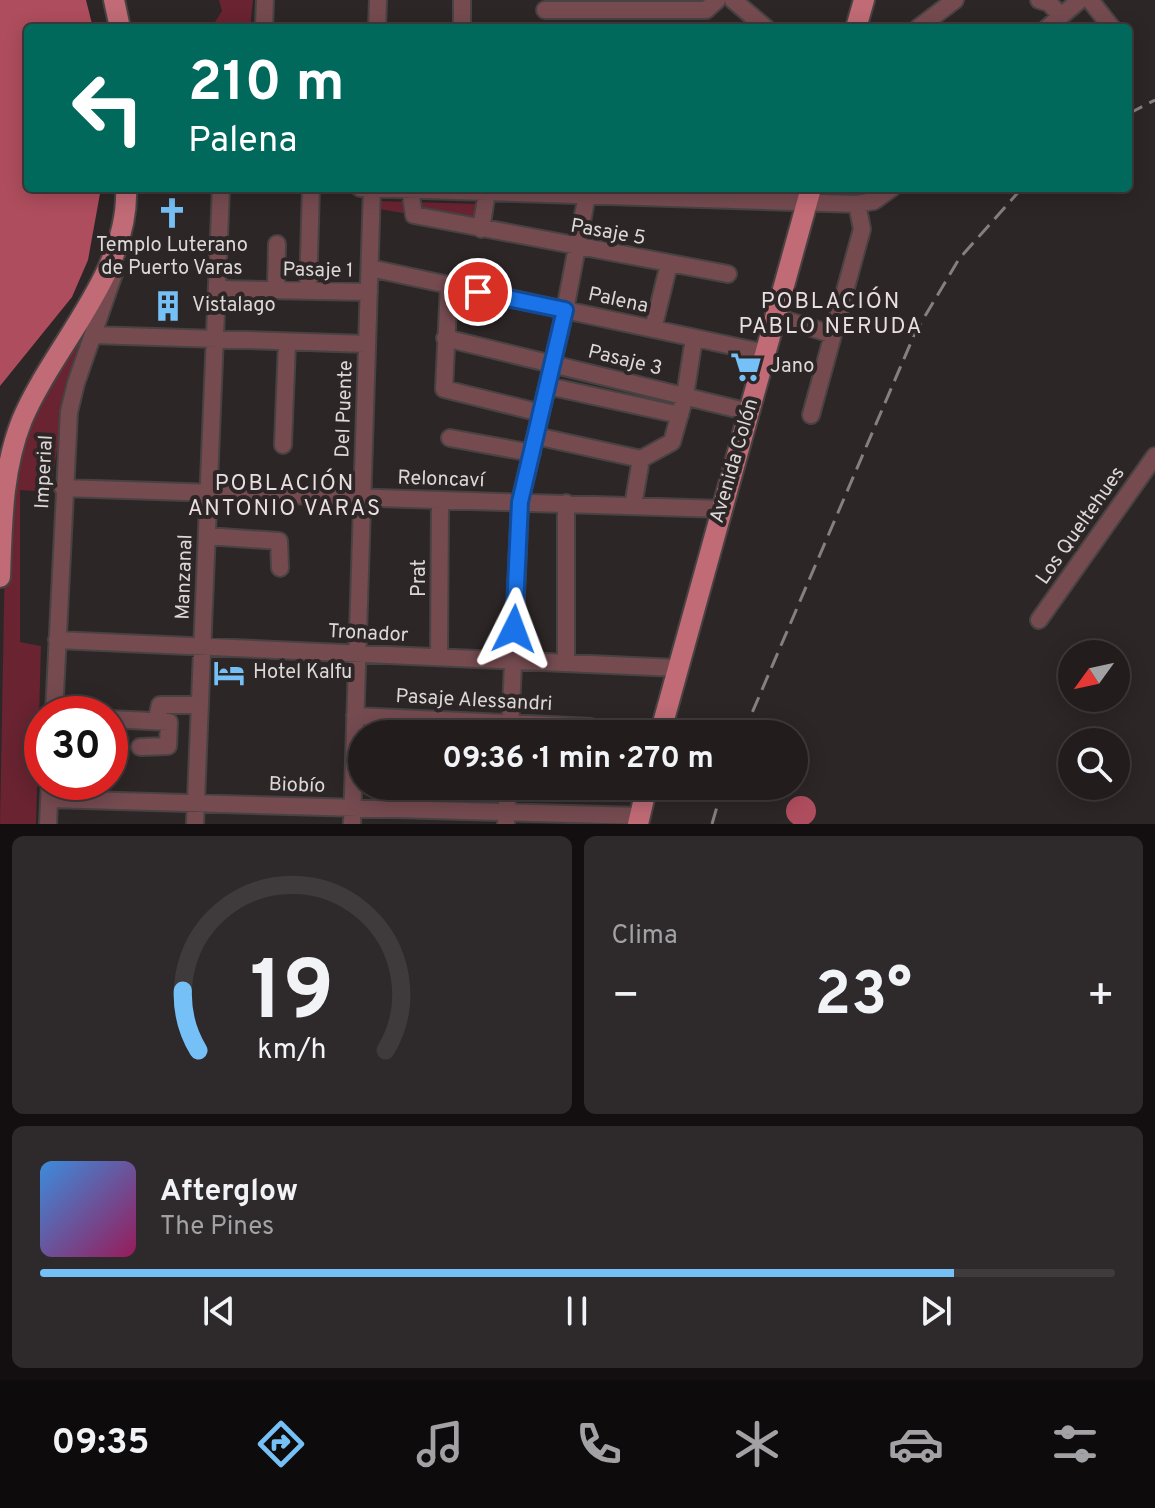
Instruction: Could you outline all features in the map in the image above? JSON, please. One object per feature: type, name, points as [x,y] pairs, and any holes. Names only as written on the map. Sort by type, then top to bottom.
[{"type":"main road","points":[[117,0],[120,24]]},
{"type":"main road","points":[[857,24],[864,0]]},
{"type":"main road","name":"Avenida Colón","points":[[664,720],[809,195]]},
{"type":"main road","points":[[0,577],[5,482],[16,436],[30,402],[85,312],[106,266],[125,209]]},
{"type":"main road","points":[[639,820],[644,800]]},
{"type":"street","points":[[264,24],[265,0]]},
{"type":"street","points":[[377,24],[378,0]]},
{"type":"street","points":[[462,0],[462,24]]},
{"type":"street","points":[[733,0],[761,24]]},
{"type":"street","points":[[923,24],[955,0]]},
{"type":"street","points":[[1039,0],[1049,3],[1061,16]]},
{"type":"street","points":[[1052,24],[1080,0]]},
{"type":"street","points":[[1090,0],[1109,24]]},
{"type":"street","points":[[544,5],[619,10],[711,5]]},
{"type":"street","points":[[618,24],[619,10]]},
{"type":"street","name":"Manzanal","points":[[195,824],[221,192]]},
{"type":"street","points":[[308,291],[311,192]]},
{"type":"street","name":"Del Puente","points":[[352,816],[372,192]]},
{"type":"street","name":"Pasaje 5","points":[[410,192],[414,215],[728,274]]},
{"type":"street","points":[[481,229],[487,192]]},
{"type":"street","points":[[565,192],[809,195],[857,204],[874,201],[886,192]]},
{"type":"street","points":[[510,720],[520,502],[565,310],[576,247],[596,193]]},
{"type":"street","points":[[811,415],[862,229],[857,204]]},
{"type":"street","name":"Imperial","points":[[55,696],[63,488],[72,397],[93,335],[125,209]]},
{"type":"street","points":[[276,290],[277,244]]},
{"type":"street","points":[[653,329],[669,264]]},
{"type":"street","name":"Palena","points":[[370,268],[765,353]]},
{"type":"street","points":[[449,286],[444,389],[541,413]]},
{"type":"street","name":"Pasaje 1","points":[[217,289],[369,292]]},
{"type":"street","points":[[776,317],[831,334]]},
{"type":"street","points":[[93,335],[367,344]]},
{"type":"street","name":"Pasaje 3","points":[[445,338],[749,412]]},
{"type":"street","points":[[536,436],[641,459],[672,442],[685,396],[694,338]]},
{"type":"street","points":[[283,445],[287,343]]},
{"type":"street","points":[[548,386],[680,415]]},
{"type":"street","points":[[450,438],[532,453]]},
{"type":"street","name":"Los Queltehues","points":[[1039,620],[1155,456]]},
{"type":"street","points":[[633,506],[641,459]]},
{"type":"street","name":"Reloncaví","points":[[63,488],[722,509]]},
{"type":"street","name":"Prat","points":[[439,657],[440,500]]},
{"type":"street","points":[[566,503],[566,662]]},
{"type":"street","points":[[207,536],[279,541],[280,568]]},
{"type":"street","name":"Tronador","points":[[57,640],[677,668]]},
{"type":"street","points":[[157,719],[160,705],[200,705]]},
{"type":"street","name":"Pasaje Alessandri","points":[[355,716],[403,720]]},
{"type":"street","points":[[128,719],[169,722],[170,743],[165,747],[140,747]]},
{"type":"street","name":"Biobío","points":[[128,797],[352,816],[639,820]]},
{"type":"street","points":[[48,824],[49,800]]},
{"type":"shaded area","points":[[0,0],[86,0],[92,24],[24,24],[24,192],[100,192],[88,260],[72,297],[0,386]]},
{"type":"shaded area","points":[[219,0],[253,0],[250,24],[187,24],[215,22],[222,11]]},
{"type":"shaded area","points":[[379,201],[481,204],[476,225],[379,209]]},
{"type":"shaded area","points":[[89,327],[64,409],[50,492],[20,490],[20,642],[41,646],[40,696],[24,696],[24,800],[37,800],[36,824],[0,824],[6,499],[27,429],[61,368]]},
{"type":"shaded area","points":[[790,800],[812,800],[816,811],[812,822],[790,822],[786,811]]},
{"type":"railway","points":[[1132,112],[1155,100]]},
{"type":"railway","points":[[749,720],[915,333],[959,259],[1018,192]]},
{"type":"railway","points":[[712,824],[719,800]]},
{"type":"place","name":"Templo Luterano de Puerto Varas","points":[[172,213]]},
{"type":"place","name":"Vistalago","points":[[168,306]]},
{"type":"place","name":"Jano","points":[[746,367]]},
{"type":"place","name":"Hotel Kalfu","points":[[229,673]]},
{"type":"district","name":"POBLACIÓN PABLO NERUDA","points":[[831,314]]},
{"type":"district","name":"POBLACIÓN ANTONIO VARAS","points":[[285,496]]},
{"type":"route","points":[[478,292],[565,310],[520,502],[514,629]]}]
